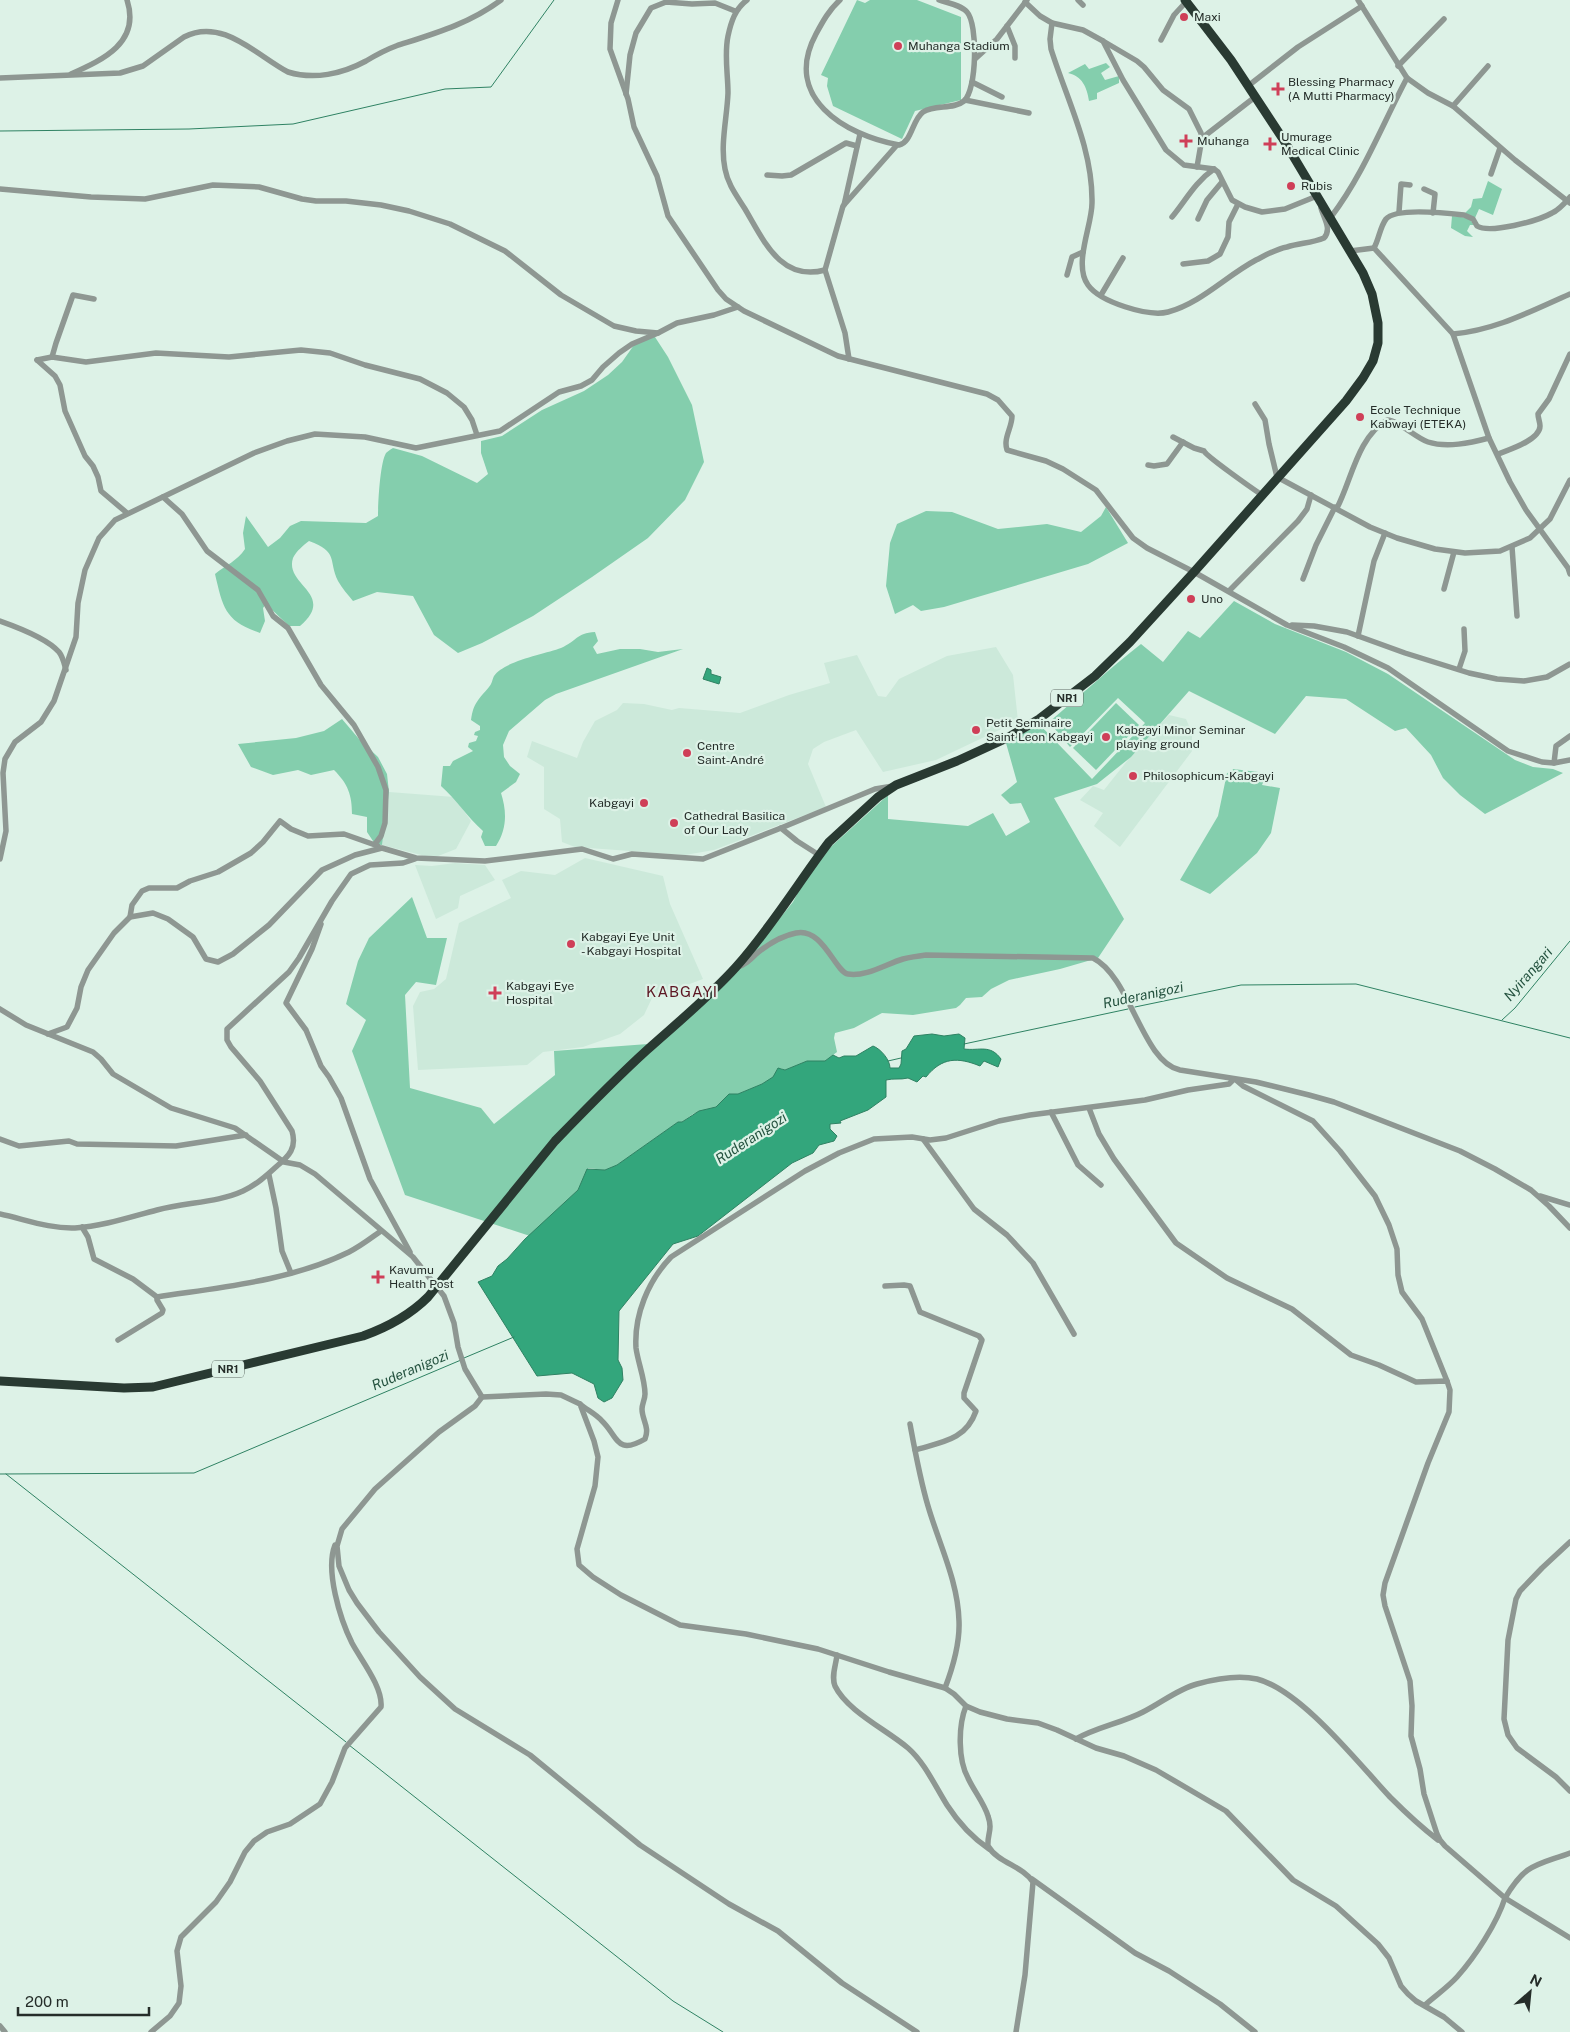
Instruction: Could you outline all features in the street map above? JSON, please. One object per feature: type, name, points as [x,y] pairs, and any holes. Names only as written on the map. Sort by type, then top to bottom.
[{"type":"highway","name":"NR1","points":[[0,1381],[124,1388],[147,1387],[174,1382],[375,1331],[391,1325],[416,1309],[573,1122],[735,968],[776,916],[819,855],[842,828],[878,797],[896,786],[984,749],[1039,719],[1095,676],[1130,642],[1194,572],[1356,389],[1369,369],[1376,352],[1379,332],[1375,303],[1363,273],[1331,217],[1248,86],[1186,1]]},
{"type":"street","points":[[69,75],[101,60],[116,49],[128,27],[130,19],[127,0]]},
{"type":"street","points":[[0,78],[127,71],[156,58],[184,37],[203,31],[226,34],[277,66],[298,75],[317,76],[330,74],[364,62],[390,48],[452,27],[500,0]]},
{"type":"street","points":[[618,0],[611,23],[610,49],[626,94],[634,127],[655,170],[669,218],[726,299],[738,307],[838,356],[993,397],[1012,416],[1012,422],[1006,438],[1007,450],[1046,461],[1085,483],[1102,496],[1133,538],[1147,548],[1229,591],[1288,625],[1344,647],[1388,668],[1508,751],[1531,760],[1554,763],[1570,760]]},
{"type":"street","points":[[747,0],[736,12],[728,36],[726,50],[728,92],[723,160],[727,178],[773,254],[788,266],[801,271],[808,273],[825,270]]},
{"type":"street","points":[[840,0],[825,16],[812,41],[808,52],[806,70],[814,97],[825,112],[860,134],[897,144],[904,143],[923,112],[965,100],[1029,113]]},
{"type":"street","points":[[939,0],[963,9],[969,15],[976,59],[972,82],[965,100]]},
{"type":"street","points":[[1358,0],[1407,78],[1428,93],[1453,106],[1500,148],[1569,200],[1552,213],[1532,222],[1486,229],[1477,226],[1473,220],[1464,214],[1399,212],[1388,217],[1382,225],[1380,236],[1374,248]]},
{"type":"street","points":[[976,59],[988,49],[1026,1],[1040,16],[1052,23],[1083,30],[1137,61],[1163,90],[1184,104],[1198,123],[1202,138],[1197,167]]},
{"type":"street","points":[[1161,40],[1174,15],[1186,1]]},
{"type":"street","points":[[626,94],[630,55],[636,33],[651,8],[666,2],[715,3],[736,12]]},
{"type":"street","points":[[1248,86],[1298,47],[1362,6]]},
{"type":"street","points":[[1398,66],[1444,20]]},
{"type":"street","points":[[1052,23],[1050,35],[1051,49],[1077,121],[1091,176],[1092,206],[1083,252],[1083,268],[1087,284],[1101,295],[1117,304],[1141,312],[1161,314],[1178,309],[1270,253],[1289,246],[1324,238],[1328,234],[1319,198],[1285,209],[1267,212],[1238,204],[1228,196],[1219,174],[1214,170],[1188,166],[1178,162],[1166,150],[1123,80],[1103,41]]},
{"type":"street","points":[[1007,26],[1015,46],[1015,58]]},
{"type":"street","points":[[1453,106],[1488,66]]},
{"type":"street","points":[[1331,217],[1354,184],[1407,78]]},
{"type":"street","points":[[972,82],[1002,97]]},
{"type":"street","points":[[1202,138],[1255,97]]},
{"type":"street","points":[[849,359],[845,333],[825,270],[860,134]]},
{"type":"street","points":[[767,175],[792,175],[846,143],[857,146]]},
{"type":"street","points":[[843,206],[897,144]]},
{"type":"street","points":[[1491,174],[1500,148]]},
{"type":"street","points":[[1172,217],[1192,188],[1201,178],[1214,170]]},
{"type":"street","points":[[1198,219],[1207,200],[1222,182]]},
{"type":"street","points":[[1399,212],[1400,184],[1410,185]]},
{"type":"street","points":[[0,188],[91,196],[145,198],[213,185],[268,189],[302,200],[316,202],[356,201],[395,207],[450,224],[505,250],[561,294],[614,326],[658,333]]},
{"type":"street","points":[[1424,189],[1435,194],[1433,213]]},
{"type":"street","points":[[1183,264],[1208,261],[1220,254],[1228,237],[1229,222],[1238,204]]},
{"type":"street","points":[[1350,251],[1374,248]]},
{"type":"street","points":[[1374,248],[1453,334],[1489,438],[1526,510],[1569,570]]},
{"type":"street","points":[[1067,275],[1072,257],[1083,252]]},
{"type":"street","points":[[1101,295],[1123,258]]},
{"type":"street","points":[[1453,334],[1488,328],[1508,322],[1570,294]]},
{"type":"street","points":[[52,358],[74,295],[94,299]]},
{"type":"street","points":[[0,858],[6,831],[3,773],[5,759],[15,742],[41,722],[50,710],[66,670],[76,637],[78,603],[88,564],[99,538],[116,520],[127,513],[261,451],[315,434],[365,437],[416,448],[500,431],[559,392],[581,386],[592,380],[619,352],[632,344],[677,323],[714,315],[738,307]]},
{"type":"street","points":[[127,513],[100,491],[98,477],[93,466],[85,456],[65,411],[60,385],[50,371],[37,360],[52,358],[81,362],[156,353],[229,357],[301,350],[330,353],[365,365],[420,379],[447,393],[464,407],[472,420],[477,435]]},
{"type":"street","points":[[1498,454],[1518,446],[1537,434],[1540,426],[1538,414],[1549,399],[1570,354]]},
{"type":"street","points":[[1255,404],[1265,420],[1277,476],[1311,496],[1385,533],[1420,546],[1454,552],[1490,552],[1512,547],[1530,538],[1540,530],[1556,508],[1570,480]]},
{"type":"street","points":[[1303,579],[1316,545],[1367,440],[1387,420],[1396,422],[1420,439],[1438,444],[1464,443],[1489,438]]},
{"type":"street","points":[[1173,437],[1204,451],[1206,455],[1217,461],[1262,496]]},
{"type":"street","points":[[1148,465],[1167,464],[1183,442]]},
{"type":"street","points":[[1229,591],[1298,521],[1307,508],[1311,496]]},
{"type":"street","points":[[163,497],[182,514],[207,551],[258,590],[273,616],[288,628],[321,685],[354,725],[378,767],[386,790],[385,823],[381,836],[375,844]]},
{"type":"street","points":[[1358,636],[1374,561],[1385,533]]},
{"type":"street","points":[[1512,547],[1517,616]]},
{"type":"street","points":[[1444,589],[1454,552]]},
{"type":"street","points":[[0,621],[28,632],[52,646],[63,658],[66,670]]},
{"type":"street","points":[[1288,625],[1329,628],[1485,677],[1524,681],[1547,677],[1570,665]]},
{"type":"street","points":[[1459,669],[1464,651],[1464,629]]},
{"type":"street","points":[[1554,763],[1556,746],[1570,736]]},
{"type":"street","points":[[130,917],[132,905],[142,891],[149,888],[177,888],[190,881],[218,872],[251,853],[263,842],[280,821],[291,829],[308,836],[344,834],[416,858],[485,861],[582,849],[613,859],[632,854],[703,859],[875,789],[896,786]]},
{"type":"street","points":[[0,814],[5,808]]},
{"type":"street","points":[[781,828],[797,842],[819,855]]},
{"type":"street","points":[[48,1034],[67,1027],[77,1008],[81,987],[88,970],[114,933],[130,917],[149,913],[163,917],[193,937],[206,959],[218,962],[233,954],[269,925],[322,870],[348,857],[382,848]]},
{"type":"street","points":[[0,1214],[54,1226],[82,1227],[117,1222],[158,1210],[230,1196],[245,1191],[269,1175],[284,1162],[294,1145],[292,1131],[260,1081],[230,1047],[226,1034],[230,1024],[248,1010],[288,972],[299,958],[322,917],[351,874],[370,865],[402,863],[416,858]]},
{"type":"street","points":[[322,917],[315,943],[286,1003],[306,1030],[321,1066],[329,1076],[340,1098],[370,1179],[413,1256],[437,1285],[449,1307],[465,1369],[482,1397]]},
{"type":"street","points":[[735,968],[745,964],[768,945],[797,932],[813,936],[832,955],[840,969],[847,974],[877,969],[902,960],[926,955],[1090,957],[1114,976],[1159,1056],[1175,1069],[1234,1080],[1256,1082],[1309,1095],[1400,1127],[1476,1158],[1538,1195],[1570,1206]]},
{"type":"street","points":[[0,1009],[26,1025],[93,1052],[113,1074],[171,1108],[228,1125],[246,1135],[284,1162],[300,1165],[324,1180],[381,1231],[413,1256]]},
{"type":"street","points":[[151,2032],[170,2016],[179,2003],[181,1986],[177,1951],[181,1937],[216,1902],[230,1882],[245,1852],[254,1841],[267,1832],[290,1824],[320,1804],[332,1782],[346,1748],[381,1707],[382,1702],[374,1682],[363,1660],[352,1644],[339,1605],[332,1574],[334,1546],[342,1529],[375,1489],[440,1432],[475,1406],[482,1397],[546,1394],[561,1396],[580,1404],[602,1420],[620,1444],[629,1445],[645,1439],[648,1432],[642,1409],[645,1394],[636,1349],[637,1333],[642,1300],[665,1264],[671,1257],[755,1205],[791,1179],[839,1153],[880,1138],[946,1138],[999,1121],[1051,1112],[1145,1100],[1188,1090],[1229,1084],[1234,1080]]},
{"type":"street","points":[[1234,1080],[1313,1121],[1340,1151],[1375,1196],[1389,1224],[1397,1249],[1398,1275],[1402,1292],[1422,1319],[1450,1390],[1449,1412],[1410,1512],[1385,1583],[1383,1594],[1388,1615],[1409,1675],[1412,1706],[1411,1736],[1420,1769],[1424,1794],[1440,1840]]},
{"type":"street","points":[[1089,1108],[1099,1134],[1110,1152],[1176,1243],[1227,1278],[1292,1309],[1351,1355],[1379,1365],[1416,1382],[1447,1381]]},
{"type":"street","points":[[1051,1112],[1078,1165],[1100,1185]]},
{"type":"street","points":[[0,1139],[19,1146],[69,1141],[77,1144],[176,1146],[246,1135]]},
{"type":"street","points":[[923,1139],[974,1209],[1007,1235],[1033,1263],[1074,1334]]},
{"type":"street","points":[[269,1175],[282,1251],[291,1273]]},
{"type":"street","points":[[1538,1195],[1570,1228]]},
{"type":"street","points":[[82,1227],[88,1237],[94,1259],[132,1279],[157,1296],[249,1283],[291,1273],[350,1251],[381,1231]]},
{"type":"street","points":[[884,1286],[904,1284],[910,1286],[920,1312],[979,1336],[982,1340],[964,1393],[964,1398],[976,1411],[969,1427],[962,1434],[915,1450]]},
{"type":"street","points":[[118,1340],[162,1313],[163,1310],[157,1300],[157,1296]]},
{"type":"street","points":[[580,1404],[594,1441],[598,1465],[595,1486],[577,1549],[578,1562],[581,1568],[612,1590],[680,1625],[796,1643],[837,1655],[945,1688],[966,1706],[995,1717],[1038,1724],[1156,1770],[1221,1807],[1293,1880],[1336,1906],[1378,1944],[1389,1958],[1401,1986],[1416,2001],[1444,2017],[1462,2032]]},
{"type":"street","points":[[910,1424],[928,1507],[951,1577],[960,1622],[956,1656],[945,1688]]},
{"type":"street","points":[[337,1542],[337,1555],[343,1577],[357,1603],[379,1632],[442,1698],[530,1755],[640,1845],[729,1904],[778,1931],[842,1983],[917,2032]]},
{"type":"street","points":[[1570,1542],[1542,1568],[1516,1598],[1508,1640],[1504,1719],[1508,1736],[1517,1748],[1550,1772],[1570,1791]]},
{"type":"street","points":[[837,1655],[833,1676],[835,1685],[843,1697],[871,1722],[909,1749],[949,1807],[977,1840],[1135,1953],[1169,1971],[1220,2004],[1255,2032]]},
{"type":"street","points":[[1076,1739],[1087,1733],[1142,1713],[1190,1686],[1236,1678],[1259,1680],[1293,1698],[1303,1706],[1353,1755],[1406,1812],[1505,1898],[1570,1938]]},
{"type":"street","points":[[966,1706],[962,1721],[964,1766],[967,1778],[988,1814],[990,1826],[988,1842],[990,1849]]},
{"type":"street","points":[[1425,2005],[1451,1983],[1465,1966],[1490,1928],[1514,1884],[1531,1866],[1570,1853]]},
{"type":"street","points":[[1016,2032],[1034,1888],[1032,1879]]},
{"type":"street","points":[[0,2026],[5,2032]]},
{"type":"shaded area","name":"Muhanga Stadium","points":[[857,0],[865,3],[870,0],[917,0],[961,17],[961,100],[915,111],[902,139],[833,106],[827,86],[828,78],[821,75]]},
{"type":"shaded area","points":[[1106,63],[1110,67],[1101,73],[1105,80],[1119,76],[1119,83],[1097,93],[1097,99],[1089,101],[1087,91],[1080,79],[1068,73],[1085,64],[1089,69]]},
{"type":"shaded area","points":[[1488,181],[1502,189],[1493,215],[1479,209],[1475,218],[1465,213],[1471,207],[1473,199],[1482,198]]},
{"type":"shaded area","points":[[1452,216],[1469,218],[1474,225],[1470,225],[1467,231],[1473,237],[1465,236],[1451,228]]},
{"type":"shaded area","points":[[653,334],[668,357],[692,405],[704,462],[685,500],[648,538],[533,616],[482,643],[458,653],[434,635],[413,596],[377,592],[353,601],[338,581],[329,553],[309,541],[293,558],[292,567],[296,576],[312,598],[313,606],[310,615],[300,626],[289,626],[266,604],[263,608],[265,621],[260,633],[239,624],[227,612],[220,596],[215,574],[235,560],[245,549],[243,533],[246,516],[268,547],[280,538],[290,526],[301,521],[366,523],[378,516],[382,465],[386,453],[393,448],[422,456],[477,483],[488,474],[481,453],[481,441],[502,436],[542,410],[584,391],[608,375],[622,362],[634,345]]},
{"type":"shaded area","points":[[1106,507],[1128,543],[1088,564],[944,607],[921,611],[913,605],[895,614],[886,586],[890,543],[897,524],[926,511],[952,512],[998,529],[1047,524],[1081,532],[1101,516]]},
{"type":"shaded area","points":[[1234,601],[1275,624],[1346,652],[1388,674],[1515,760],[1533,767],[1553,769],[1563,773],[1485,814],[1460,795],[1443,778],[1431,755],[1406,728],[1395,731],[1346,699],[1306,696],[1275,734],[1189,691],[1131,757],[1097,784],[1054,798],[1124,919],[1098,958],[1060,969],[1009,980],[991,989],[982,997],[966,998],[956,1008],[913,1015],[882,1013],[854,1028],[835,1033],[834,1038],[837,1052],[825,1061],[807,1061],[785,1070],[780,1068],[774,1077],[762,1084],[738,1094],[729,1094],[716,1107],[693,1114],[682,1122],[678,1122],[617,1165],[605,1170],[588,1168],[578,1190],[530,1236],[405,1195],[352,1051],[366,1020],[346,1004],[358,961],[369,938],[412,897],[427,938],[447,938],[436,985],[416,982],[405,995],[410,1088],[481,1108],[494,1124],[555,1075],[554,1051],[648,1044],[736,972],[793,902],[813,863],[888,795],[888,819],[968,826],[993,813],[1006,836],[1030,822],[1021,803],[1010,804],[1001,795],[1017,782],[1006,743],[1039,724],[1092,779],[1145,723],[1118,698],[1070,747],[1049,722],[1141,644],[1163,662],[1188,631],[1200,638]]},
{"type":"shaded area","points":[[595,632],[598,641],[593,647],[597,654],[620,649],[640,649],[658,652],[683,649],[556,694],[545,700],[509,731],[503,745],[504,757],[510,766],[520,774],[516,782],[501,793],[505,820],[500,840],[496,846],[485,846],[481,837],[483,831],[441,786],[443,766],[450,766],[453,761],[473,751],[468,747],[469,743],[476,741],[478,736],[474,735],[475,732],[480,730],[480,726],[471,720],[473,709],[499,671],[515,662],[561,648],[584,634]]},
{"type":"shaded area","points":[[996,647],[1013,675],[1018,721],[936,760],[883,772],[856,730],[824,742],[813,749],[808,764],[826,807],[714,850],[685,855],[575,847],[562,842],[560,819],[544,809],[544,767],[527,757],[532,741],[577,758],[583,742],[595,721],[617,710],[623,703],[644,704],[672,710],[679,708],[740,713],[789,695],[830,683],[824,663],[857,655],[878,696],[886,697],[899,679],[947,656]]},
{"type":"shaded area","name":"Kabgayi Minor Seminar playing ground","points":[[1116,703],[1139,725],[1096,770],[1073,748]]},
{"type":"shaded area","points":[[1169,715],[1186,719],[1192,733],[1192,751],[1120,847],[1094,826],[1103,813],[1080,800],[1093,786],[1104,790],[1139,746]]},
{"type":"shaded area","points":[[342,719],[378,757],[387,774],[389,792],[382,845],[375,844],[367,832],[367,817],[352,814],[348,790],[343,780],[334,770],[311,775],[298,770],[273,775],[251,767],[238,744],[296,738],[324,731]]},
{"type":"shaded area","points":[[1233,769],[1267,773],[1262,785],[1280,788],[1271,833],[1257,853],[1210,894],[1180,880],[1218,816],[1227,773],[1232,772]]},
{"type":"shaded area","points":[[389,792],[454,797],[471,821],[456,849],[433,858],[382,845]]},
{"type":"shaded area","points":[[585,858],[663,876],[670,904],[703,979],[652,998],[644,1015],[620,1034],[583,1047],[543,1052],[527,1065],[418,1070],[413,1006],[420,992],[434,989],[446,979],[459,923],[511,898],[502,880],[521,871],[555,875]]},
{"type":"shaded area","points":[[455,863],[485,865],[495,880],[460,896],[458,908],[436,919],[415,865],[432,866]]},
{"type":"water","points":[[707,668],[711,670],[711,674],[721,677],[719,684],[703,679]]},
{"type":"water","points":[[932,1034],[944,1036],[959,1034],[965,1038],[964,1049],[993,1051],[1001,1059],[998,1067],[984,1061],[980,1066],[957,1060],[944,1062],[917,1082],[908,1078],[886,1080],[886,1097],[868,1110],[840,1121],[841,1123],[830,1124],[830,1129],[837,1136],[834,1141],[819,1145],[813,1153],[792,1163],[698,1236],[673,1244],[619,1311],[618,1360],[622,1368],[623,1380],[612,1398],[604,1402],[598,1398],[594,1384],[572,1373],[537,1376],[478,1282],[492,1276],[498,1266],[525,1239],[578,1190],[587,1169],[605,1170],[617,1165],[678,1122],[682,1122],[699,1111],[716,1107],[729,1094],[738,1094],[762,1084],[773,1077],[778,1068],[785,1070],[807,1061],[825,1061],[833,1055],[839,1058],[856,1056],[873,1046],[884,1055],[890,1068],[899,1068],[902,1051],[906,1049],[914,1036]]},
{"type":"waterway","points":[[0,131],[189,129],[293,124],[445,89],[491,87],[554,0]]},
{"type":"waterway","name":"Nyirangari","points":[[1502,1020],[1515,1008],[1570,941]]},
{"type":"waterway","name":"Ruderanigozi","points":[[1135,1007],[1241,985],[1356,984],[1570,1038]]},
{"type":"waterway","name":"Ruderanigozi","points":[[964,1044],[1128,1009]]},
{"type":"waterway","name":"Ruderanigozi","points":[[888,1061],[901,1058]]},
{"type":"waterway","name":"Ruderanigozi","points":[[464,1358],[514,1337]]},
{"type":"waterway","name":"Ruderanigozi","points":[[0,1474],[194,1473],[461,1360]]},
{"type":"waterway","points":[[6,1474],[346,1742]]},
{"type":"waterway","points":[[349,1745],[673,2001],[723,2032]]},
{"type":"place","name":"Maxi","points":[[1184,17]]},
{"type":"place","name":"Muhanga Stadium","points":[[898,46]]},
{"type":"place","name":"Blessing Pharmacy (A Mutti Pharmacy)","points":[[1278,89]]},
{"type":"place","name":"Muhanga","points":[[1186,141]]},
{"type":"place","name":"Umurage Medical Clinic","points":[[1270,144]]},
{"type":"place","name":"Rubis","points":[[1291,186]]},
{"type":"place","name":"Ecole Technique Kabwayi (ETEKA)","points":[[1360,417]]},
{"type":"place","name":"Uno","points":[[1191,599]]},
{"type":"place","name":"Petit Seminaire Saint Leon Kabgayi","points":[[976,730]]},
{"type":"place","name":"Kabgayi Minor Seminar playing ground","points":[[1106,737]]},
{"type":"place","name":"Centre Saint-André","points":[[687,753]]},
{"type":"place","name":"Philosophicum-Kabgayi","points":[[1133,776]]},
{"type":"place","name":"Kabgayi","points":[[644,803]]},
{"type":"place","name":"Cathedral Basilica of Our Lady","points":[[674,823]]},
{"type":"place","name":"Kabgayi Eye Unit - Kabgayi Hospital","points":[[571,944]]},
{"type":"place","name":"Kabgayi Eye Hospital","points":[[495,993]]},
{"type":"place","name":"Kavumu Health Post","points":[[378,1277]]},
{"type":"district","name":"KABGAYI","points":[[682,991]]}]
